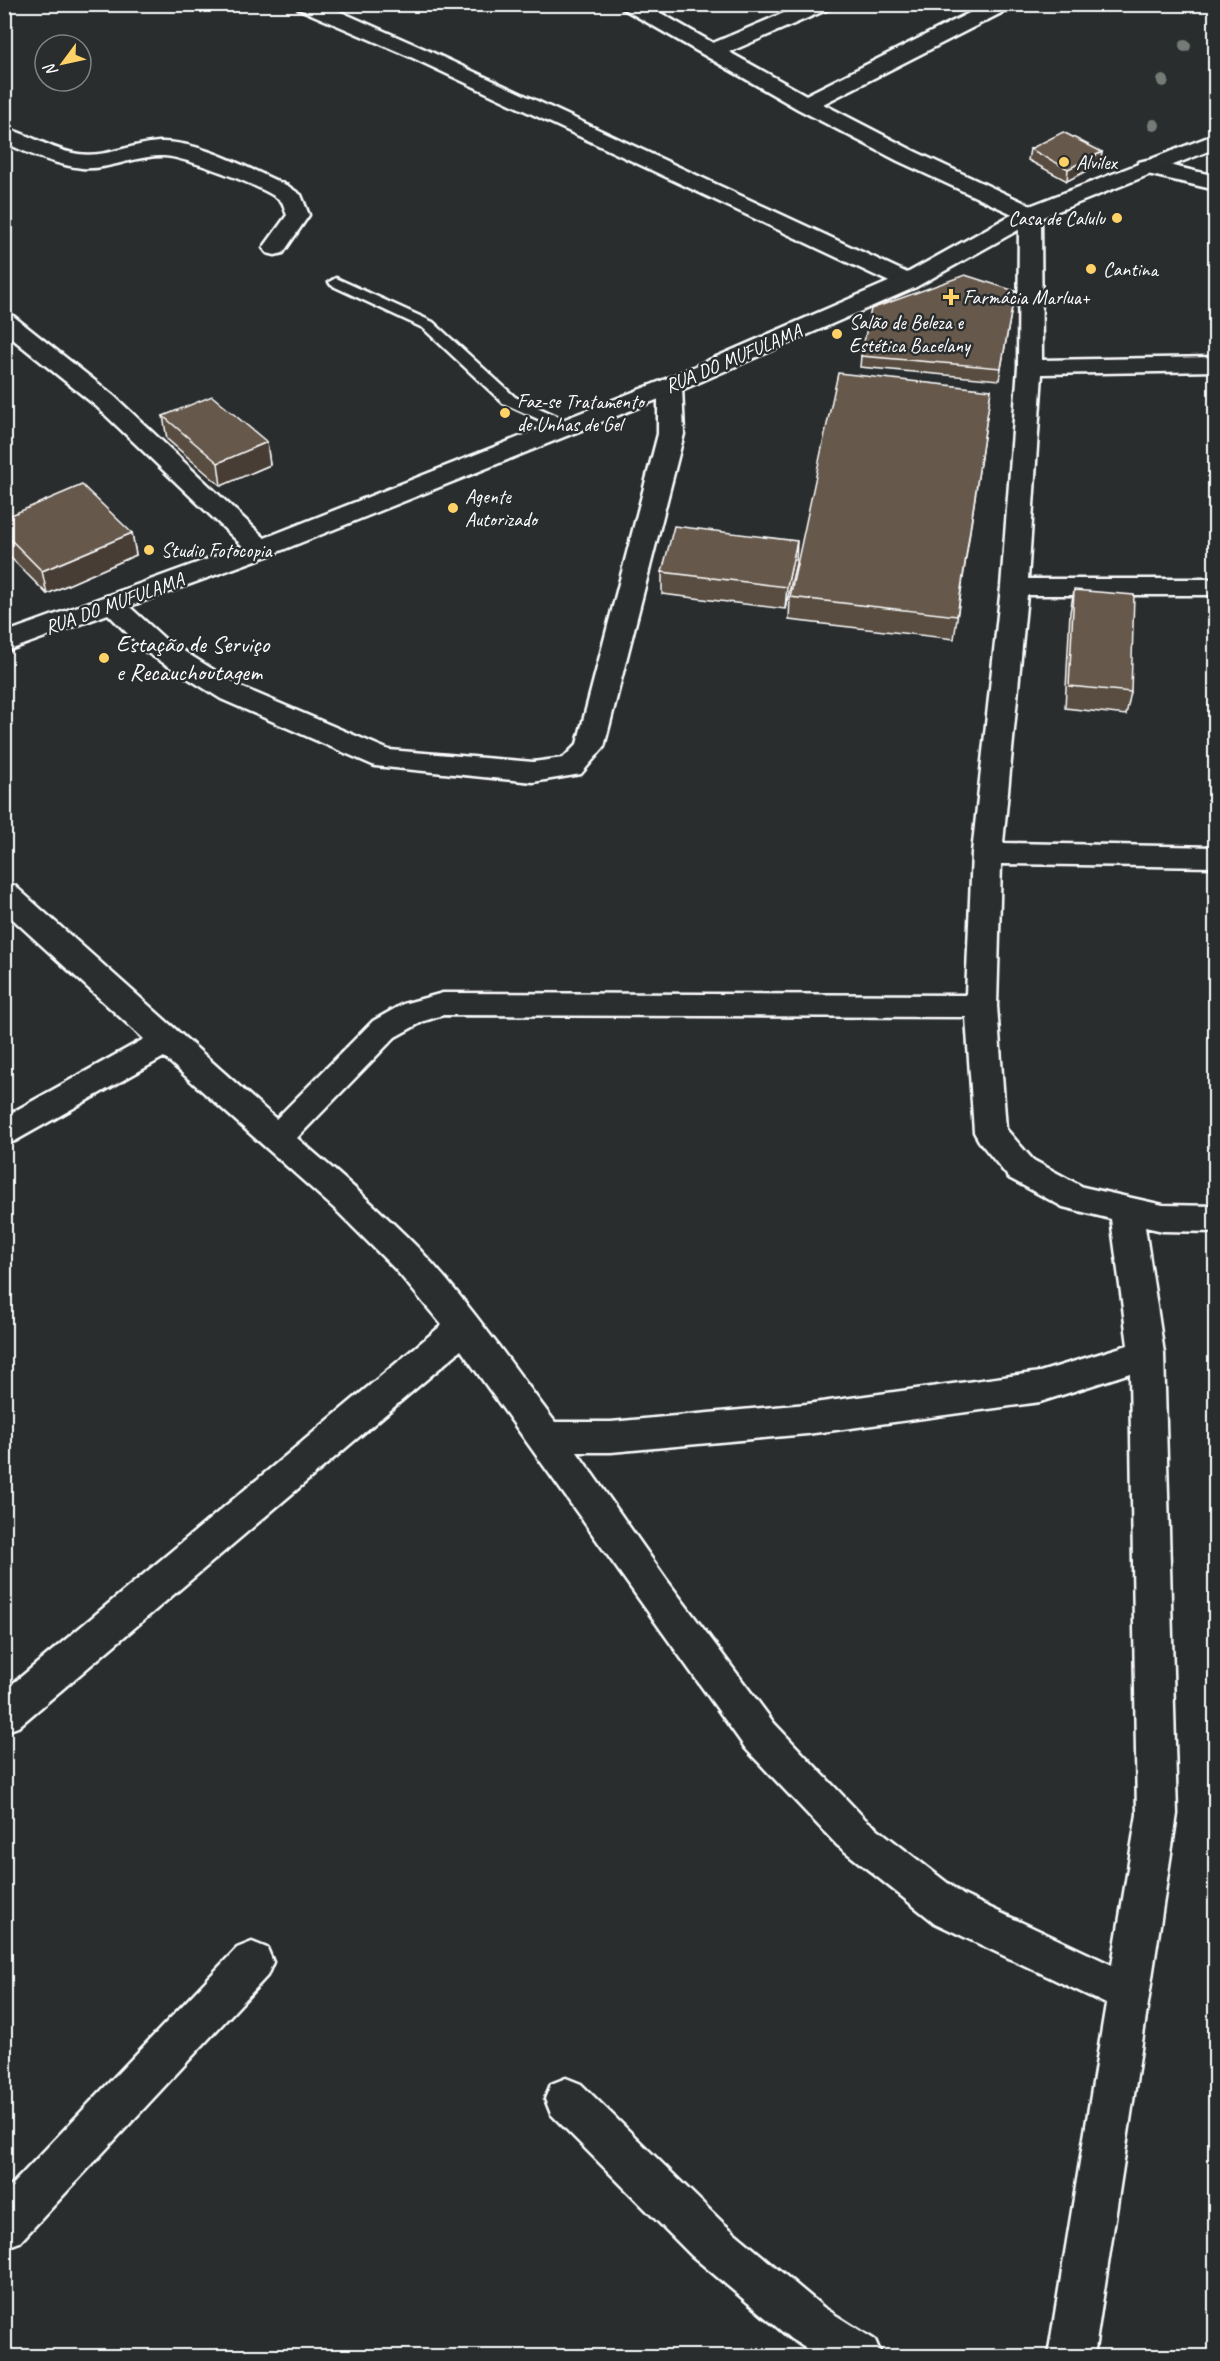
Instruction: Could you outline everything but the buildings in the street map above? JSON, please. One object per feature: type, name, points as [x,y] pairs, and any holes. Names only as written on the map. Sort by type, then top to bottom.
[{"type":"street","points":[[304,4],[431,59],[908,282]]},
{"type":"street","points":[[628,4],[806,104],[906,156],[1030,214],[1030,367],[1014,587],[987,853],[981,1006],[990,1132],[1021,1169],[1075,1198],[1163,1218],[1215,1219]]},
{"type":"street","points":[[712,51],[824,4]]},
{"type":"street","points":[[806,104],[1004,4]]},
{"type":"street","points":[[4,134],[33,147],[86,163],[108,161],[151,149],[171,149],[280,191],[293,200],[298,215],[274,248]]},
{"type":"street","name":"RUA DO MUFULAMA","points":[[4,643],[261,549],[670,386],[908,282],[1030,214],[1215,140]]},
{"type":"street","points":[[1147,167],[1215,183]]},
{"type":"street","points":[[4,320],[105,401],[261,549]]},
{"type":"street","points":[[1030,367],[1215,364]]},
{"type":"street","points":[[111,604],[156,646],[231,693],[385,759],[533,772],[571,767],[590,747],[671,434],[670,386]]},
{"type":"street","points":[[1014,587],[1215,587]]},
{"type":"street","points":[[987,853],[1215,856]]},
{"type":"street","points":[[4,892],[166,1041],[348,1201],[385,1238],[465,1327],[546,1437],[653,1591],[760,1736],[851,1832],[949,1909],[1129,1994]]},
{"type":"street","points":[[276,1139],[384,1029],[414,1012],[442,1004],[981,1006]]},
{"type":"street","points":[[4,1132],[166,1041]]},
{"type":"street","points":[[1071,2356],[1157,1814],[1147,1353],[1126,1210]]},
{"type":"street","points":[[4,1715],[465,1327]]},
{"type":"street","points":[[546,1437],[611,1437],[807,1419],[1041,1387],[1147,1353]]},
{"type":"street","points":[[4,2226],[252,1962]]},
{"type":"street","points":[[566,2099],[706,2239],[807,2323],[859,2356]]},
{"type":"lane","points":[[336,282],[428,325],[509,400],[566,426]]},
{"type":"place","name":"Alvilex","points":[[1064,162]]},
{"type":"place","name":"Casa de Calulu","points":[[1117,218]]},
{"type":"place","name":"Cantina","points":[[1091,269]]},
{"type":"place","name":"Farmácia Marlua+","points":[[951,297]]},
{"type":"place","name":"Salão de Beleza e Estética Bacelany","points":[[837,334]]},
{"type":"place","name":"Faz-se Tratamento de Unhas de Gel","points":[[505,413]]},
{"type":"place","name":"Agente Autorizado","points":[[453,508]]},
{"type":"place","name":"Studio Fotocopia","points":[[149,550]]},
{"type":"place","name":"Estação de Serviço e Recauchoutagem","points":[[104,658]]}]
